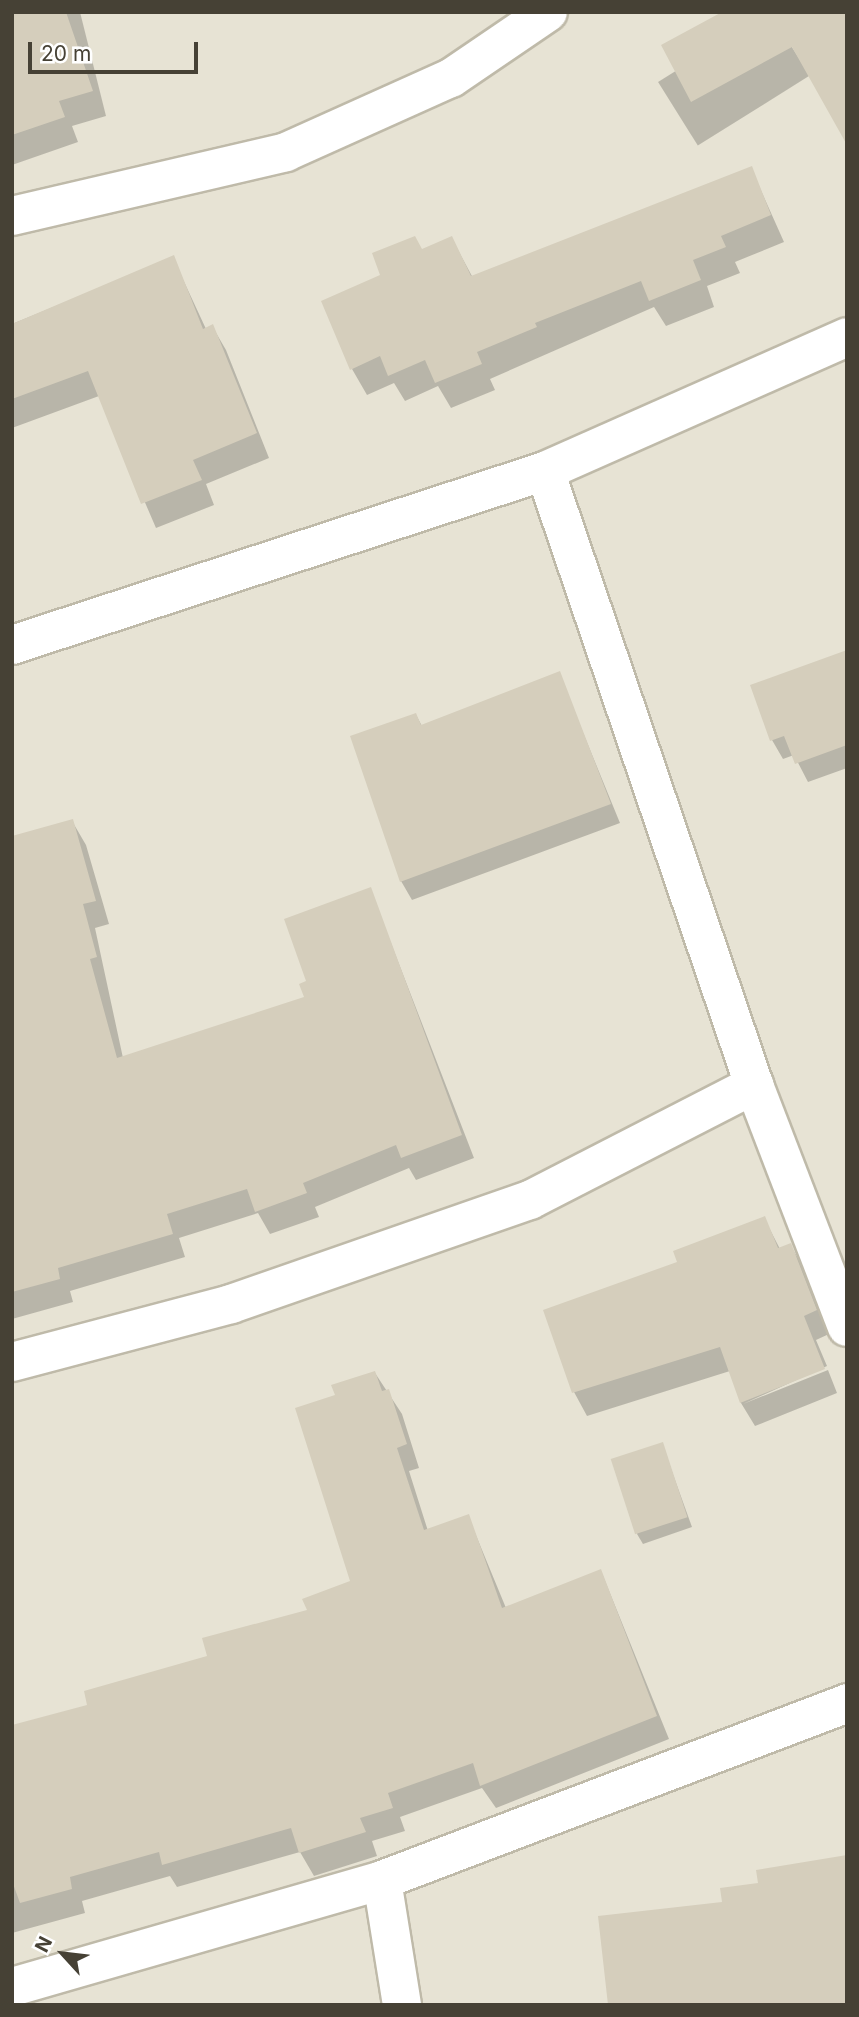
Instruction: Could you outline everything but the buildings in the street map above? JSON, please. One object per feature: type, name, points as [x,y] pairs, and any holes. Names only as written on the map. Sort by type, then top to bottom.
[{"type":"street","points":[[12,216],[286,152],[451,78],[548,12]]},
{"type":"street","points":[[12,645],[545,471],[847,337]]},
{"type":"street","points":[[545,471],[754,1085],[847,1327]]},
{"type":"street","points":[[12,1362],[231,1304],[530,1200],[754,1085]]},
{"type":"street","points":[[12,1987],[382,1880],[847,1703]]},
{"type":"street","points":[[382,1880],[401,2005]]},
{"type":"shaded area","points":[[12,12],[847,12],[847,2005],[12,2005]]}]
